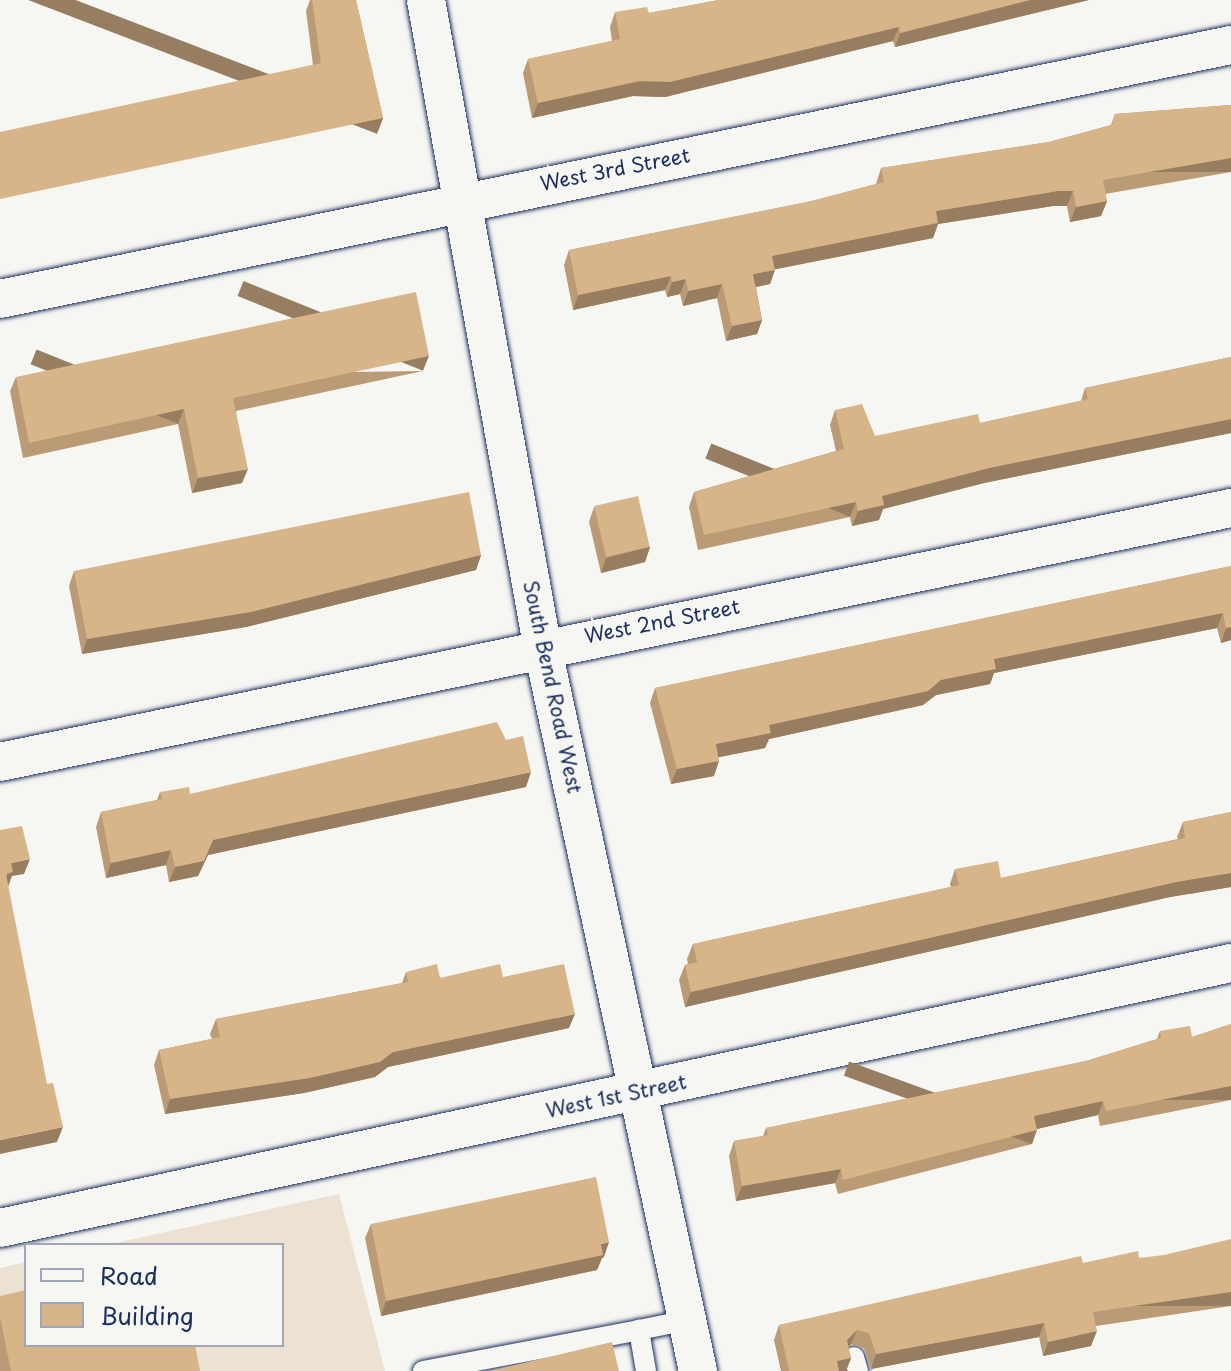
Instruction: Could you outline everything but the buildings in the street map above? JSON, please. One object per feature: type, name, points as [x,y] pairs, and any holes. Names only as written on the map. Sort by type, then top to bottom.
[{"type":"street","name":"South Bend Road West","points":[[426,0],[542,645],[641,1091],[698,1371]]},
{"type":"street","name":"West 3rd Street","points":[[0,299],[461,201],[1231,45]]},
{"type":"street","name":"West 2nd Street","points":[[0,762],[542,645],[1231,508]]},
{"type":"street","name":"West 1st Street","points":[[0,1228],[1231,963]]},
{"type":"lane","points":[[423,1371],[688,1320]]},
{"type":"lane","points":[[639,1330],[646,1371]]},
{"type":"shaded area","points":[[339,1194],[385,1371],[0,1371],[0,1268],[24,1262],[24,1347],[284,1347],[284,1243],[115,1243]]}]
